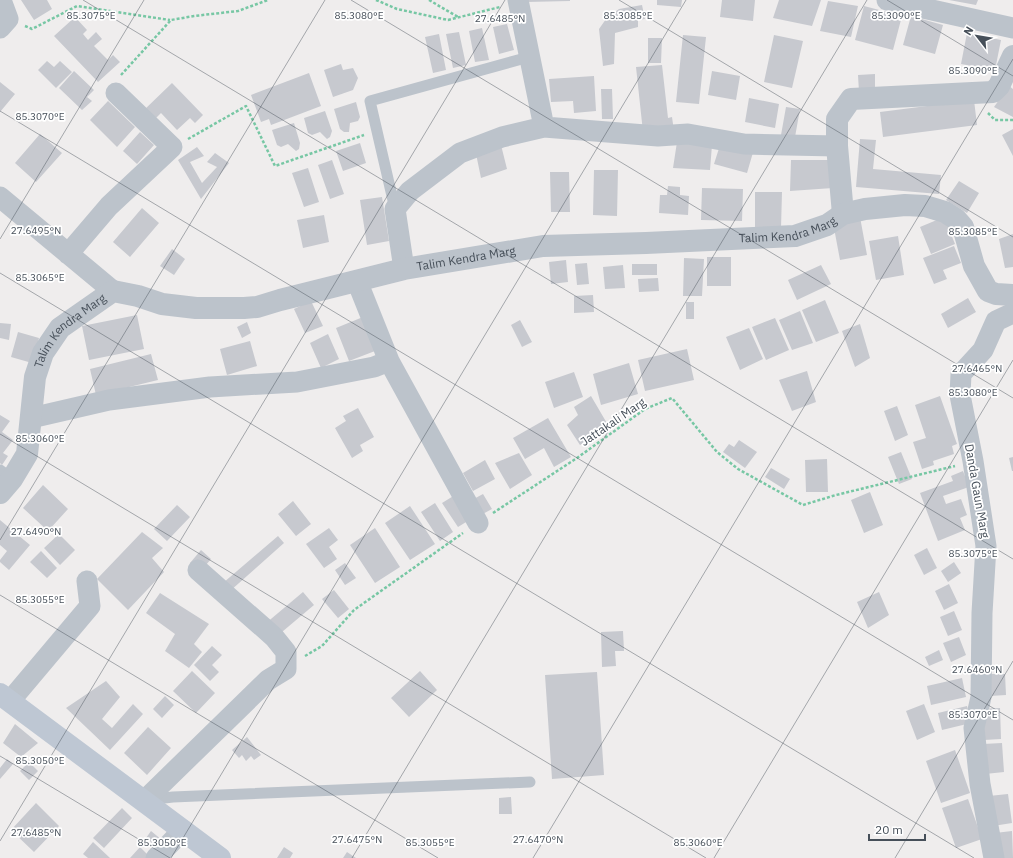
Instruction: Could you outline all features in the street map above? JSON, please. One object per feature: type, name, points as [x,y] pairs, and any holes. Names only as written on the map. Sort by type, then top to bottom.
[{"type":"main road","points":[[5,697],[220,858]]},
{"type":"street","points":[[1,0],[4,23]]},
{"type":"street","points":[[887,0],[1013,28]]},
{"type":"street","points":[[518,1],[544,127]]},
{"type":"street","points":[[843,214],[837,146],[837,119],[851,99],[993,92],[1000,86],[1013,58]]},
{"type":"street","points":[[68,254],[109,206],[172,147],[116,93]]},
{"type":"street","points":[[404,269],[395,208],[410,191],[460,153],[502,137],[544,127],[658,136],[688,134],[744,144],[837,146]]},
{"type":"street","points":[[0,197],[113,291]]},
{"type":"street","name":"Talim Kendra Marg","points":[[4,481],[27,454],[35,377],[42,353],[60,328],[113,291],[138,296],[162,304],[196,308],[257,307],[404,269],[543,246],[662,243],[795,236],[827,225],[843,214],[865,209],[905,205],[925,206],[945,212],[956,219],[963,227],[974,266],[988,291],[996,294],[1013,295]]},
{"type":"street","points":[[357,281],[389,361],[478,523]]},
{"type":"street","name":"Danda Gaun Marg","points":[[994,858],[980,784],[974,728],[981,697],[982,613],[986,546],[973,461],[960,395],[961,374],[983,350],[996,321],[1013,313]]},
{"type":"street","points":[[31,418],[109,400],[210,387],[297,382],[374,367],[389,361]]},
{"type":"street","points":[[144,801],[268,680],[286,669],[286,652],[274,637],[198,570]]},
{"type":"street","points":[[5,697],[90,606],[87,581]]},
{"type":"street","points":[[156,858],[183,830]]},
{"type":"lane","points":[[395,208],[370,101],[529,57]]},
{"type":"lane","points":[[144,801],[173,797],[530,782]]},
{"type":"path","points":[[4,23],[32,29],[77,6],[171,20],[238,11],[268,0]]},
{"type":"path","points":[[376,0],[397,9],[448,20],[518,1]]},
{"type":"path","points":[[429,0],[459,18]]},
{"type":"path","points":[[116,93],[111,86],[171,20]]},
{"type":"path","points":[[172,147],[246,106],[275,166],[378,130]]},
{"type":"path","name":"Jattakali Marg","points":[[286,669],[322,646],[354,610],[478,523],[577,458],[645,409],[672,398],[717,452],[738,469],[803,504],[973,461]]},
{"type":"building","points":[[21,0],[47,0],[52,9],[34,20]]},
{"type":"building","points":[[525,0],[570,0],[570,1],[526,2]]},
{"type":"building","points":[[657,0],[682,0],[681,7],[657,5]]},
{"type":"building","points":[[722,0],[755,0],[753,21],[720,17]]},
{"type":"building","points":[[779,0],[821,0],[812,26],[773,18]]},
{"type":"building","points":[[949,0],[978,0],[976,5]]},
{"type":"building","points":[[828,1],[858,6],[851,37],[820,31]]},
{"type":"building","points":[[642,5],[645,19],[638,20],[638,27],[615,33],[614,64],[603,66],[599,29],[606,19],[619,9]]},
{"type":"building","points":[[864,6],[902,16],[893,50],[855,40]]},
{"type":"building","points":[[911,16],[943,25],[935,54],[903,45]]},
{"type":"building","points":[[75,17],[87,30],[83,34],[88,40],[96,32],[102,39],[94,46],[108,60],[113,55],[120,62],[98,82],[54,36]]},
{"type":"building","points":[[507,24],[514,50],[499,54],[493,27]]},
{"type":"building","points":[[482,28],[489,60],[475,62],[469,31]]},
{"type":"building","points":[[459,32],[466,65],[453,68],[446,34]]},
{"type":"building","points":[[967,33],[1001,40],[995,70],[961,64]]},
{"type":"building","points":[[439,34],[446,70],[433,73],[425,37]]},
{"type":"building","points":[[683,35],[706,37],[699,104],[676,102]]},
{"type":"building","points":[[774,35],[803,41],[792,88],[764,82]]},
{"type":"building","points":[[648,38],[662,38],[661,63],[648,63]]},
{"type":"building","points":[[47,61],[54,67],[60,61],[72,72],[56,88],[38,70]]},
{"type":"building","points":[[341,64],[343,70],[353,68],[358,78],[353,90],[333,97],[324,70]]},
{"type":"building","points":[[662,65],[668,118],[672,117],[674,131],[643,132],[636,67]]},
{"type":"building","points":[[74,71],[94,90],[87,97],[92,101],[82,110],[59,88]]},
{"type":"building","points":[[712,71],[740,76],[736,100],[708,95]]},
{"type":"building","points":[[309,73],[321,106],[271,125],[269,119],[261,122],[251,95]]},
{"type":"building","points":[[875,74],[875,91],[859,92],[858,75]]},
{"type":"building","points":[[594,76],[596,111],[574,113],[573,101],[551,102],[549,79]]},
{"type":"building","points":[[0,82],[15,94],[0,112]]},
{"type":"building","points":[[172,83],[203,115],[195,123],[190,118],[177,130],[161,113],[153,121],[143,111]]},
{"type":"building","points":[[1009,86],[1013,89],[1013,117],[994,107]]},
{"type":"building","points":[[601,89],[612,89],[613,119],[602,119]]},
{"type":"building","points":[[749,98],[779,104],[775,128],[745,122]]},
{"type":"building","points":[[974,100],[977,125],[883,137],[880,112]]},
{"type":"building","points":[[108,101],[135,127],[117,147],[90,120]]},
{"type":"building","points":[[356,102],[360,117],[358,121],[350,123],[349,132],[344,132],[340,129],[334,109]]},
{"type":"building","points":[[786,107],[800,109],[795,137],[781,135]]},
{"type":"building","points":[[325,111],[332,131],[330,137],[327,139],[320,132],[312,135],[308,133],[304,118]]},
{"type":"building","points":[[294,123],[300,143],[299,149],[296,151],[288,144],[281,147],[277,145],[272,130]]},
{"type":"building","points":[[1013,129],[1013,156],[1002,135]]},
{"type":"building","points":[[140,132],[154,145],[137,164],[123,151]]},
{"type":"building","points":[[40,134],[62,153],[36,182],[15,163]]},
{"type":"building","points":[[860,139],[876,140],[873,169],[941,175],[939,194],[856,187]]},
{"type":"building","points":[[500,141],[507,169],[481,178],[475,149]]},
{"type":"building","points":[[677,142],[712,145],[710,170],[673,168]]},
{"type":"building","points":[[721,142],[754,149],[747,173],[714,164]]},
{"type":"building","points":[[360,143],[366,163],[343,171],[336,151]]},
{"type":"building","points":[[197,147],[204,156],[190,162],[202,183],[217,167],[207,162],[215,153],[229,163],[201,199],[178,160]]},
{"type":"building","points":[[332,160],[344,194],[330,199],[318,165]]},
{"type":"building","points":[[791,160],[832,160],[833,188],[790,191]]},
{"type":"building","points":[[308,168],[319,202],[304,207],[292,173]]},
{"type":"building","points":[[594,170],[618,170],[617,216],[593,215]]},
{"type":"building","points":[[550,172],[569,172],[570,212],[551,212]]},
{"type":"building","points":[[959,181],[979,193],[967,213],[946,200]]},
{"type":"building","points":[[668,186],[680,187],[680,195],[689,196],[688,215],[659,213],[660,195],[667,195]]},
{"type":"building","points":[[702,188],[743,189],[742,221],[701,220]]},
{"type":"building","points":[[755,192],[782,192],[781,228],[755,227]]},
{"type":"building","points":[[382,197],[389,241],[367,245],[360,200]]},
{"type":"building","points":[[142,208],[159,223],[130,257],[113,242]]},
{"type":"building","points":[[324,215],[329,242],[303,248],[297,220]]},
{"type":"building","points":[[860,217],[867,255],[840,260],[834,228]]},
{"type":"building","points":[[944,217],[955,244],[931,254],[920,227]]},
{"type":"building","points":[[1013,234],[1013,267],[1005,268],[999,239]]},
{"type":"building","points":[[898,236],[904,275],[876,280],[869,241]]},
{"type":"building","points":[[954,246],[961,263],[943,270],[947,279],[934,284],[923,258]]},
{"type":"building","points":[[172,249],[185,259],[174,275],[160,266]]},
{"type":"building","points":[[707,257],[731,257],[731,286],[707,286]]},
{"type":"building","points":[[684,258],[704,259],[702,296],[683,296]]},
{"type":"building","points":[[566,260],[568,282],[551,284],[549,262]]},
{"type":"building","points":[[587,263],[589,284],[577,285],[575,264]]},
{"type":"building","points":[[632,264],[657,264],[657,275],[632,275]]},
{"type":"building","points":[[623,265],[625,288],[605,289],[603,267]]},
{"type":"building","points":[[821,265],[831,284],[797,300],[788,280]]},
{"type":"building","points":[[658,278],[659,291],[639,292],[638,279]]},
{"type":"building","points":[[593,295],[594,312],[574,313],[574,296]]},
{"type":"building","points":[[968,298],[976,312],[948,328],[941,314]]},
{"type":"building","points":[[825,300],[839,333],[816,342],[802,310]]},
{"type":"building","points":[[311,301],[323,326],[305,333],[294,309]]},
{"type":"building","points":[[686,302],[694,302],[694,319],[686,319]]},
{"type":"building","points":[[800,311],[813,343],[792,350],[779,320]]},
{"type":"building","points":[[137,315],[144,349],[89,360],[82,326]]},
{"type":"building","points":[[363,317],[375,351],[349,361],[336,328]]},
{"type":"building","points":[[775,318],[789,350],[766,360],[752,327]]},
{"type":"building","points":[[520,320],[532,342],[522,347],[511,325]]},
{"type":"building","points":[[247,322],[251,333],[242,338],[237,327]]},
{"type":"building","points":[[0,323],[11,324],[9,340],[0,338]]},
{"type":"building","points":[[860,324],[870,358],[855,367],[842,331]]},
{"type":"building","points":[[749,328],[763,359],[740,370],[726,337]]},
{"type":"building","points":[[18,332],[39,338],[32,363],[11,357]]},
{"type":"building","points":[[328,334],[339,359],[321,368],[310,343]]},
{"type":"building","points":[[250,341],[257,366],[227,375],[220,349]]},
{"type":"building","points":[[687,349],[694,380],[645,391],[638,360]]},
{"type":"building","points":[[151,354],[158,380],[96,395],[90,369]]},
{"type":"building","points":[[629,363],[638,394],[601,405],[593,374]]},
{"type":"building","points":[[807,371],[816,402],[792,411],[779,380]]},
{"type":"building","points":[[574,372],[583,397],[554,408],[545,382]]},
{"type":"building","points":[[591,396],[608,425],[580,445],[567,425],[578,415],[574,407]]},
{"type":"building","points":[[940,396],[957,444],[952,446],[954,454],[933,461],[934,465],[922,469],[913,442],[926,438],[915,405]]},
{"type":"building","points":[[897,406],[908,435],[895,441],[884,411]]},
{"type":"building","points":[[358,408],[374,437],[360,445],[363,451],[352,458],[335,428],[346,421],[343,416]]},
{"type":"building","points":[[0,415],[10,421],[2,432],[13,440],[3,453],[8,456],[2,465],[0,463]]},
{"type":"building","points":[[548,418],[571,457],[554,467],[544,448],[525,459],[513,438]]},
{"type":"building","points":[[739,440],[757,452],[745,468],[723,452],[729,444],[734,447]]},
{"type":"building","points":[[901,452],[912,479],[899,484],[888,457]]},
{"type":"building","points":[[519,453],[532,475],[510,489],[495,463]]},
{"type":"building","points":[[1013,457],[1013,471],[1012,471],[1009,458]]},
{"type":"building","points":[[827,459],[828,492],[806,492],[805,460]]},
{"type":"building","points":[[485,460],[495,479],[473,491],[463,473]]},
{"type":"building","points":[[771,468],[790,479],[784,489],[765,477]]},
{"type":"building","points":[[963,471],[969,487],[943,496],[946,504],[961,499],[967,515],[960,518],[965,530],[938,541],[920,493],[953,481],[951,476]]},
{"type":"building","points":[[43,485],[68,509],[48,531],[23,508]]},
{"type":"building","points":[[870,492],[883,525],[864,533],[851,500]]},
{"type":"building","points":[[483,494],[492,509],[479,516],[470,501]]},
{"type":"building","points":[[455,495],[471,519],[458,527],[442,503]]},
{"type":"building","points":[[293,501],[311,524],[296,536],[278,514]]},
{"type":"building","points":[[435,503],[453,532],[440,541],[421,512]]},
{"type":"building","points":[[177,505],[190,517],[167,541],[154,529]]},
{"type":"building","points":[[410,506],[435,544],[410,560],[385,523]]},
{"type":"building","points":[[0,520],[30,545],[9,570],[0,562],[7,551],[0,545]]},
{"type":"building","points":[[329,528],[338,540],[329,547],[337,559],[324,568],[306,544]]},
{"type":"building","points":[[375,528],[400,567],[375,583],[350,545]]},
{"type":"building","points":[[142,532],[163,548],[152,558],[164,572],[128,610],[97,579]]},
{"type":"building","points":[[59,534],[75,550],[60,565],[44,548]]},
{"type":"building","points":[[278,536],[284,543],[230,591],[223,583]]},
{"type":"building","points":[[927,548],[937,568],[924,575],[914,555]]},
{"type":"building","points":[[201,550],[211,559],[200,572],[190,563]]},
{"type":"building","points":[[41,551],[57,568],[47,578],[30,562]]},
{"type":"building","points":[[954,562],[961,573],[948,582],[941,571]]},
{"type":"building","points":[[345,563],[356,578],[345,585],[335,570]]},
{"type":"building","points":[[949,584],[958,603],[944,610],[935,591]]},
{"type":"building","points":[[334,590],[349,609],[338,618],[322,599]]},
{"type":"building","points":[[303,592],[314,605],[276,637],[265,624]]},
{"type":"building","points":[[879,592],[889,615],[868,628],[857,602]]},
{"type":"building","points":[[160,593],[209,624],[194,644],[202,652],[189,668],[165,651],[175,634],[146,613]]},
{"type":"building","points":[[954,611],[962,630],[948,636],[940,617]]},
{"type":"building","points":[[623,631],[624,651],[615,651],[616,666],[602,667],[601,632]]},
{"type":"building","points":[[959,637],[966,655],[951,662],[943,643]]},
{"type":"building","points":[[212,646],[222,655],[212,665],[219,672],[210,681],[194,665]]},
{"type":"building","points":[[939,650],[943,660],[929,666],[925,657]]},
{"type":"building","points":[[192,671],[215,693],[196,713],[173,691]]},
{"type":"building","points":[[420,671],[437,690],[409,717],[391,698]]},
{"type":"building","points":[[597,672],[604,775],[552,779],[545,675]]},
{"type":"building","points":[[989,674],[1005,674],[1006,695],[990,696]]},
{"type":"building","points":[[962,678],[966,697],[931,705],[927,686]]},
{"type":"building","points":[[106,681],[120,697],[102,719],[112,728],[133,704],[143,714],[110,750],[66,708]]},
{"type":"building","points":[[165,696],[174,705],[162,718],[153,709]]},
{"type":"building","points":[[924,704],[935,732],[917,740],[906,711]]},
{"type":"building","points":[[967,706],[971,723],[942,730],[938,713]]},
{"type":"building","points":[[1000,708],[1001,739],[984,740],[982,709]]},
{"type":"building","points":[[15,724],[38,743],[21,757],[3,743]]},
{"type":"building","points":[[148,727],[171,748],[147,775],[124,753]]},
{"type":"building","points":[[247,737],[261,755],[254,760],[251,756],[246,761],[242,755],[239,758],[232,750]]},
{"type":"building","points":[[1002,743],[1004,772],[985,774],[983,744]]},
{"type":"building","points":[[955,750],[970,793],[941,803],[926,761]]},
{"type":"building","points":[[7,759],[13,764],[0,779],[0,768]]},
{"type":"building","points":[[29,762],[38,771],[29,780],[20,771]]},
{"type":"building","points":[[1008,794],[1012,823],[993,826],[989,796]]},
{"type":"building","points":[[511,797],[512,814],[499,814],[499,798]]},
{"type":"building","points":[[968,799],[982,839],[956,848],[942,808]]},
{"type":"building","points":[[36,803],[59,826],[34,852],[11,830]]},
{"type":"building","points":[[122,808],[132,818],[104,848],[93,838]]},
{"type":"building","points":[[151,831],[162,840],[157,847],[146,838]]},
{"type":"building","points":[[1012,831],[1013,858],[998,858],[995,833]]},
{"type":"building","points":[[93,842],[110,858],[88,858],[83,854]]},
{"type":"building","points":[[140,847],[150,857],[130,858]]},
{"type":"building","points":[[284,847],[293,853],[290,858],[277,858]]},
{"type":"building","points":[[347,852],[356,858],[343,858]]}]
